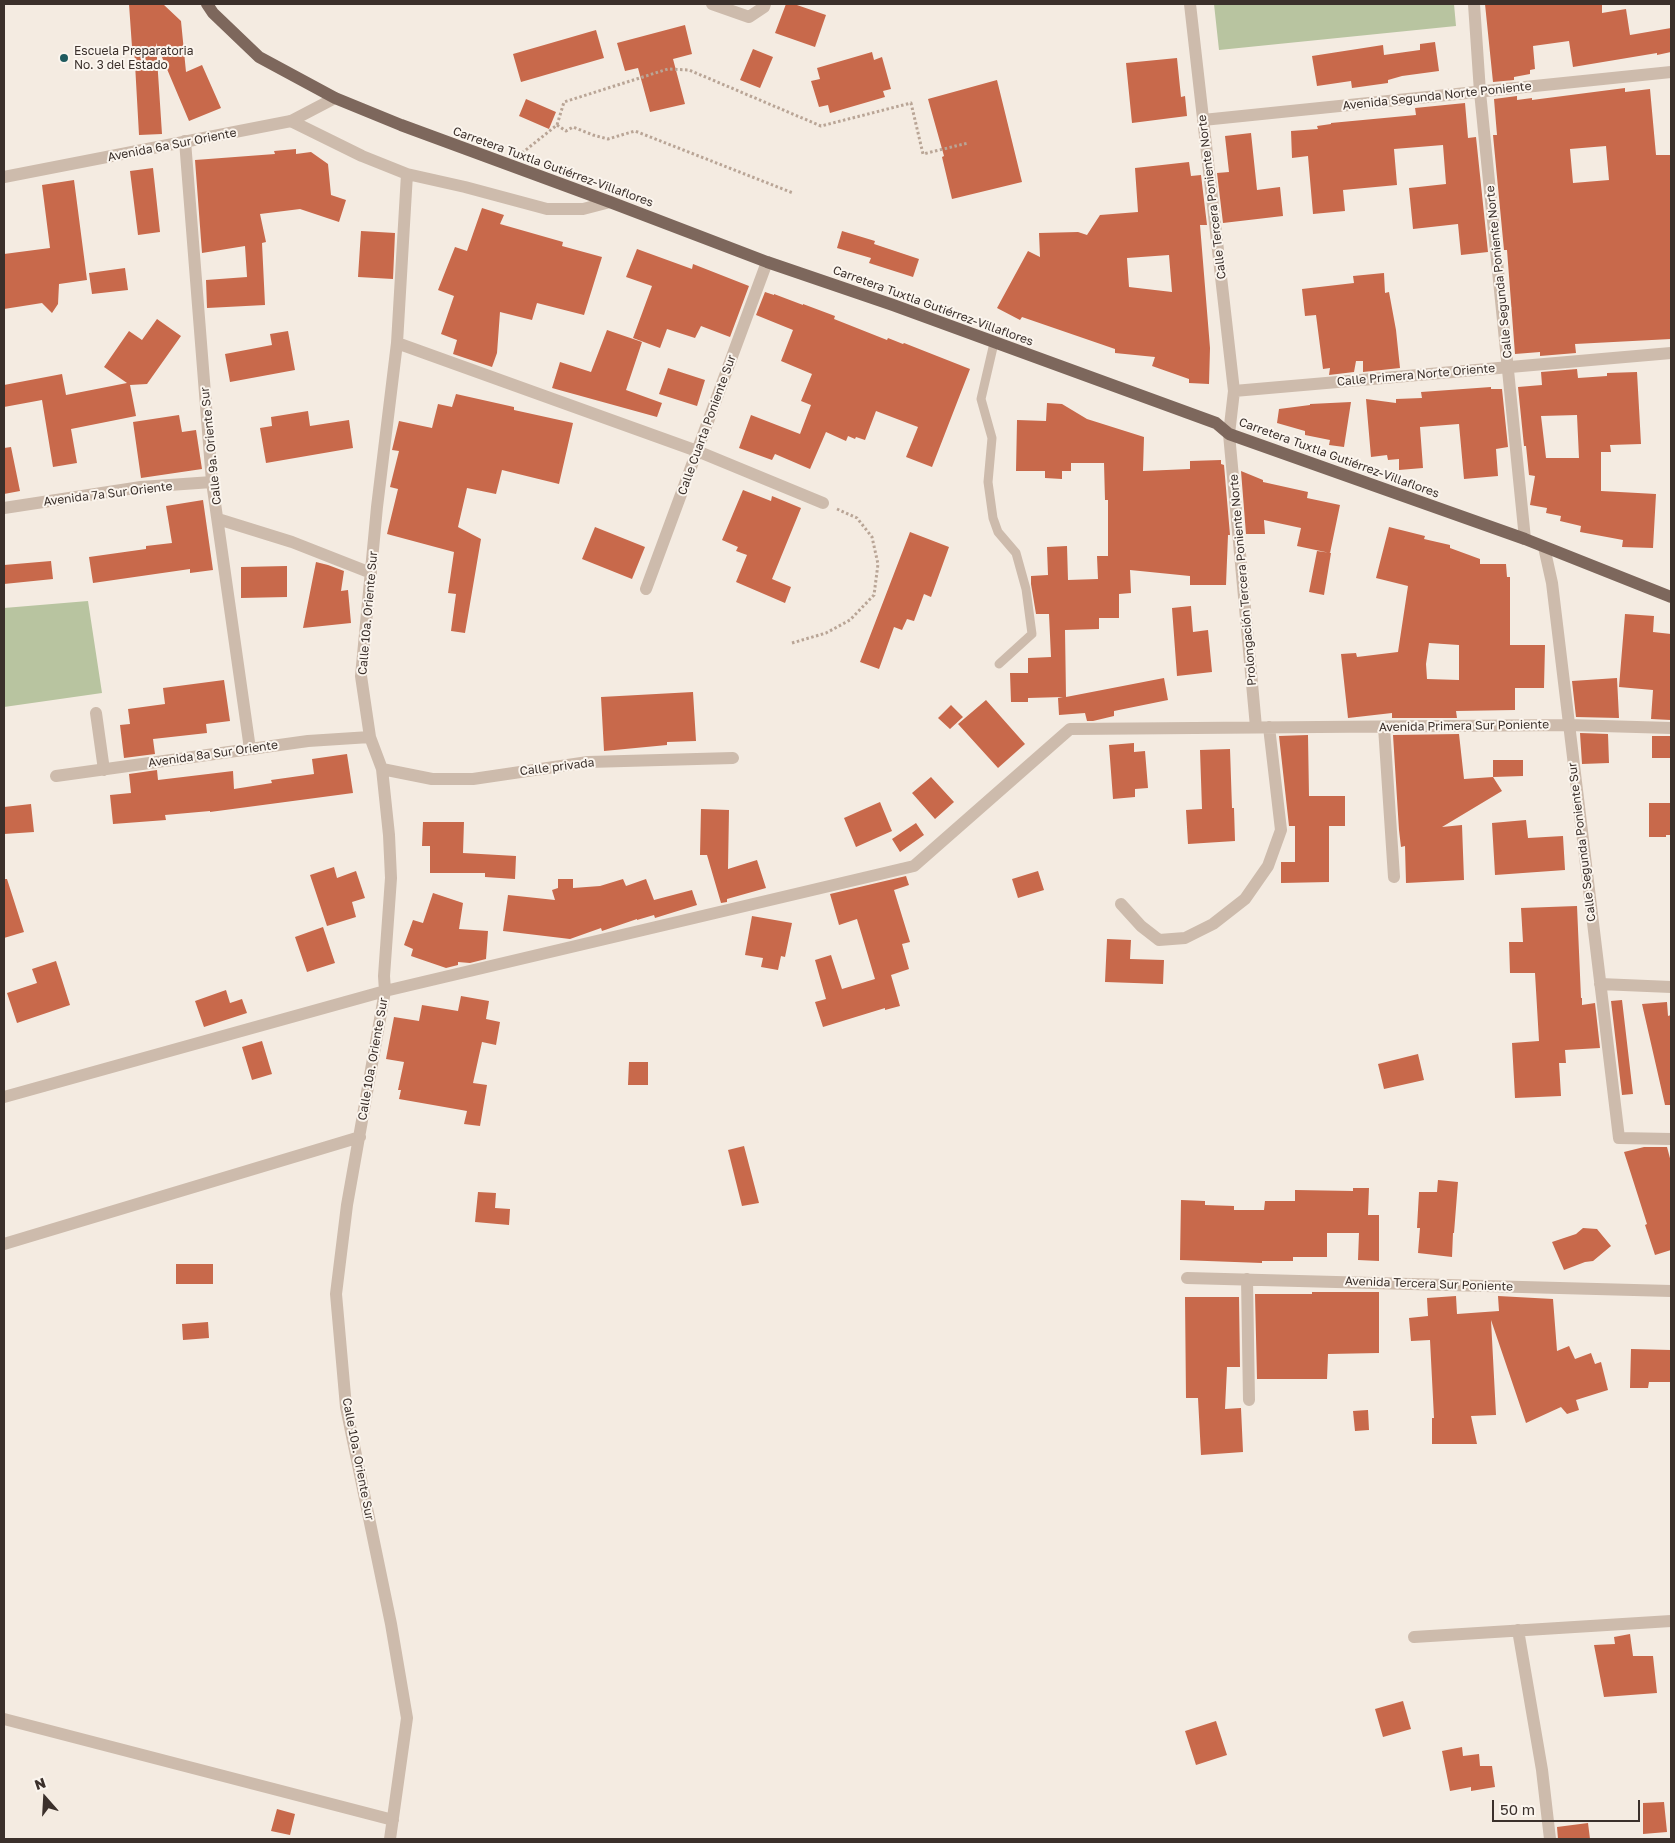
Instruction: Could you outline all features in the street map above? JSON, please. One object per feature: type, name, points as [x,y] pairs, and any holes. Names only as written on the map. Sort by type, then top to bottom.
[{"type":"main road","name":"Carretera Tuxtla Gutiérrez-Villaflores","points":[[207,4],[213,13],[259,57],[335,98],[401,125],[767,262],[1216,423],[1229,434],[1525,539],[1671,597]]},
{"type":"street","points":[[712,4],[749,17],[764,5]]},
{"type":"street","name":"Calle Tercera Poniente Norte","points":[[1190,4],[1234,391]]},
{"type":"street","name":"Calle Segunda Poniente Norte","points":[[1474,4],[1480,92],[1525,539]]},
{"type":"street","name":"Avenida Segunda Norte Poniente","points":[[1203,120],[1671,72]]},
{"type":"street","name":"Avenida 6a Sur Oriente","points":[[4,177],[185,141],[247,131],[290,121],[335,98]]},
{"type":"street","points":[[290,121],[362,156],[407,174],[547,209],[583,209],[610,202]]},
{"type":"street","name":"Calle 9a. Oriente Sur","points":[[185,141],[212,482],[250,749]]},
{"type":"street","name":"Calle 10a. Oriente Sur","points":[[390,1839],[407,1718],[391,1624],[346,1407],[336,1294],[347,1205],[385,991],[384,976],[391,878],[389,834],[382,768],[370,737],[361,676],[370,573],[397,344],[407,174]]},
{"type":"street","name":"Calle Cuarta Poniente Sur","points":[[646,589],[767,262]]},
{"type":"street","points":[[397,344],[697,451],[823,503]]},
{"type":"street","name":"Calle Primera Norte Oriente","points":[[1234,391],[1671,353]]},
{"type":"street","points":[[1229,434],[1234,391]]},
{"type":"street","name":"Prolongación Tercera Poniente Norte","points":[[1121,904],[1141,926],[1159,940],[1185,938],[1213,924],[1245,898],[1268,866],[1281,830],[1263,727],[1229,434]]},
{"type":"street","name":"Avenida 7a Sur Oriente","points":[[4,508],[141,487],[212,482]]},
{"type":"street","points":[[218,519],[292,542],[370,573]]},
{"type":"street","name":"Calle Segunda Poniente Sur","points":[[1544,547],[1552,583],[1619,1138],[1671,1139]]},
{"type":"street","points":[[96,712],[104,770]]},
{"type":"street","name":"Avenida Primera Sur Poniente","points":[[4,1097],[385,991],[914,866],[1070,729],[1568,725],[1671,728]]},
{"type":"street","points":[[1384,727],[1394,877]]},
{"type":"street","name":"Avenida 8a Sur Oriente","points":[[56,776],[308,740],[370,737]]},
{"type":"street","name":"Calle privada","points":[[382,768],[432,779],[473,779],[588,762],[733,758]]},
{"type":"street","points":[[1600,984],[1671,987]]},
{"type":"street","points":[[4,1244],[360,1136]]},
{"type":"street","name":"Avenida Tercera Sur Poniente","points":[[1187,1278],[1671,1291]]},
{"type":"street","points":[[1248,1279],[1249,1400]]},
{"type":"street","points":[[1414,1637],[1671,1621]]},
{"type":"street","points":[[1518,1630],[1542,1770],[1550,1839]]},
{"type":"street","points":[[4,1719],[393,1820]]},
{"type":"lane","points":[[994,343],[981,399],[992,438],[988,482],[993,518],[998,532],[1016,553],[1026,589],[1032,634],[999,664]]},
{"type":"path","points":[[508,165],[557,125],[564,102],[668,69],[689,70],[820,126],[911,103],[923,154],[968,143]]},
{"type":"path","points":[[557,125],[566,131],[573,127],[593,135],[608,138],[635,131],[793,193]]},
{"type":"path","points":[[792,643],[826,633],[850,620],[874,595],[878,564],[872,537],[857,518],[823,503]]},
{"type":"green space","points":[[1214,4],[1454,4],[1456,26],[1219,50]]},
{"type":"green space","points":[[88,601],[102,693],[4,707],[4,608]]},
{"type":"building","points":[[129,4],[163,4],[181,21],[186,72],[202,65],[221,108],[189,121],[156,43],[162,134],[139,135],[134,46],[132,47]]},
{"type":"building","points":[[786,4],[794,4],[826,15],[815,47],[775,33]]},
{"type":"building","points":[[1485,4],[1602,4],[1602,13],[1626,9],[1630,35],[1671,28],[1671,52],[1573,67],[1569,41],[1533,46],[1535,69],[1530,70],[1530,74],[1514,77],[1514,80],[1493,82]]},
{"type":"building","points":[[685,25],[692,54],[673,59],[685,104],[650,112],[638,68],[625,71],[617,43]]},
{"type":"building","points":[[596,30],[604,58],[521,82],[513,54]]},
{"type":"building","points":[[1435,42],[1439,71],[1402,76],[1388,80],[1388,83],[1352,88],[1351,81],[1317,86],[1312,56],[1383,45],[1384,55],[1420,50],[1420,44]]},
{"type":"building","points":[[753,49],[773,57],[760,88],[740,80]]},
{"type":"building","points":[[872,52],[874,60],[882,57],[891,89],[883,91],[885,97],[830,113],[828,105],[819,107],[811,81],[820,79],[817,68]]},
{"type":"building","points":[[1177,58],[1181,97],[1185,96],[1187,116],[1132,123],[1126,63]]},
{"type":"building","points":[[997,80],[1022,182],[952,199],[942,157],[944,156],[928,99]]},
{"type":"building","points":[[1625,88],[1625,92],[1650,89],[1656,155],[1671,155],[1671,339],[1575,344],[1576,353],[1540,356],[1540,352],[1515,354],[1507,250],[1504,250],[1493,135],[1497,135],[1494,99],[1517,96],[1517,100],[1532,98],[1532,100]],"holes":[[[1606,146],[1609,180],[1573,183],[1570,149]]]},
{"type":"building","points":[[526,99],[556,112],[549,129],[519,116]]},
{"type":"building","points":[[1465,103],[1468,138],[1476,137],[1488,252],[1461,255],[1458,224],[1413,229],[1409,188],[1446,184],[1443,145],[1394,149],[1397,185],[1343,190],[1345,211],[1313,214],[1308,156],[1292,158],[1291,131],[1318,129],[1317,126],[1331,123],[1416,115],[1415,108]]},
{"type":"building","points":[[1251,133],[1257,190],[1280,187],[1283,216],[1223,223],[1217,173],[1229,172],[1225,136]]},
{"type":"building","points":[[296,149],[296,154],[311,152],[328,164],[331,195],[346,200],[339,222],[300,209],[260,214],[266,242],[262,243],[265,305],[207,308],[206,280],[247,277],[245,246],[202,253],[195,160],[275,154],[274,151]]},
{"type":"building","points":[[1189,162],[1191,176],[1201,175],[1207,225],[1200,225],[1210,348],[1209,384],[1189,383],[1189,379],[1152,366],[1155,357],[1115,353],[1115,349],[1022,317],[1020,320],[997,308],[1028,251],[1040,257],[1039,233],[1078,232],[1087,235],[1100,215],[1138,212],[1135,168]],"holes":[[[1169,255],[1172,292],[1129,287],[1127,258]]]},
{"type":"building","points":[[153,168],[160,232],[138,235],[130,171]]},
{"type":"building","points":[[74,180],[87,280],[59,284],[58,304],[52,313],[42,303],[4,309],[4,254],[50,248],[42,185]]},
{"type":"building","points":[[482,208],[504,215],[500,224],[563,242],[562,246],[602,257],[584,315],[537,303],[532,320],[500,312],[497,353],[492,367],[453,354],[457,340],[441,334],[454,296],[438,290],[455,247],[467,251]]},
{"type":"building","points":[[361,231],[395,233],[393,279],[358,277]]},
{"type":"building","points":[[842,231],[875,241],[874,244],[919,259],[913,277],[869,263],[871,258],[837,248]]},
{"type":"building","points":[[637,249],[692,269],[693,264],[749,286],[730,337],[701,326],[695,338],[667,329],[660,348],[633,338],[652,286],[626,277]]},
{"type":"building","points":[[125,268],[128,290],[92,294],[89,273]]},
{"type":"building","points":[[1384,273],[1385,293],[1389,292],[1396,330],[1400,368],[1363,372],[1363,361],[1356,361],[1354,372],[1329,375],[1330,368],[1323,369],[1316,315],[1305,316],[1302,289],[1354,283],[1353,276]]},
{"type":"building","points":[[765,292],[835,316],[834,319],[887,340],[888,338],[904,343],[970,369],[932,467],[906,457],[918,427],[876,411],[865,440],[848,436],[846,441],[826,432],[810,469],[775,454],[772,460],[739,448],[751,415],[800,434],[811,405],[801,401],[812,374],[781,361],[793,330],[756,315]]},
{"type":"building","points":[[157,319],[181,336],[147,384],[130,385],[136,416],[71,429],[77,463],[53,467],[42,400],[4,407],[4,385],[62,374],[66,395],[127,383],[104,367],[129,331],[142,340]]},
{"type":"building","points":[[607,330],[642,342],[626,390],[662,403],[657,417],[552,388],[560,362],[591,372]]},
{"type":"building","points":[[288,331],[295,370],[230,382],[225,354],[272,345],[270,334]]},
{"type":"building","points":[[668,368],[705,380],[697,406],[659,394]]},
{"type":"building","points":[[1577,369],[1578,378],[1607,376],[1607,373],[1637,372],[1641,444],[1610,445],[1611,452],[1601,452],[1601,491],[1656,494],[1653,548],[1622,547],[1623,540],[1580,532],[1581,526],[1560,521],[1561,516],[1546,513],[1547,508],[1530,505],[1535,476],[1529,475],[1518,387],[1542,385],[1541,372]],"holes":[[[1577,415],[1579,458],[1546,458],[1541,416]]]},
{"type":"building","points":[[1491,387],[1491,389],[1502,389],[1508,447],[1496,449],[1498,476],[1464,479],[1459,424],[1420,427],[1423,468],[1399,470],[1399,459],[1388,460],[1387,455],[1371,457],[1366,399],[1396,403],[1396,399],[1422,398],[1421,392]]},
{"type":"building","points":[[456,394],[514,407],[514,410],[573,423],[559,484],[502,470],[496,494],[467,488],[458,527],[481,539],[465,633],[451,631],[456,594],[448,593],[454,552],[387,534],[398,489],[390,487],[399,451],[392,450],[399,421],[432,428],[438,404],[452,407]]},
{"type":"building","points":[[1351,402],[1344,447],[1329,445],[1330,440],[1305,435],[1305,431],[1277,423],[1279,409],[1310,404]]},
{"type":"building","points":[[1047,403],[1062,404],[1087,419],[1144,437],[1143,471],[1190,469],[1190,461],[1221,460],[1221,464],[1224,465],[1230,535],[1228,535],[1226,585],[1190,585],[1190,576],[1130,570],[1131,593],[1119,594],[1119,618],[1099,618],[1099,629],[1065,630],[1066,697],[1164,678],[1168,700],[1114,711],[1114,716],[1093,721],[1087,721],[1085,713],[1059,715],[1058,698],[1063,697],[1028,698],[1028,702],[1011,702],[1010,673],[1028,673],[1028,658],[1051,657],[1049,614],[1036,614],[1031,584],[1031,576],[1048,575],[1047,547],[1067,546],[1068,580],[1098,579],[1097,556],[1108,556],[1108,500],[1105,500],[1104,463],[1071,463],[1071,471],[1062,471],[1062,479],[1045,478],[1045,471],[1016,471],[1017,420],[1046,421]]},
{"type":"building","points":[[308,411],[310,426],[349,420],[353,448],[266,463],[260,428],[272,426],[271,417]]},
{"type":"building","points":[[179,415],[182,432],[196,430],[202,469],[141,478],[133,422]]},
{"type":"building","points":[[11,447],[20,491],[4,494],[4,448]]},
{"type":"building","points":[[1241,471],[1263,480],[1263,482],[1308,492],[1307,498],[1340,505],[1330,553],[1297,546],[1301,528],[1264,520],[1265,534],[1246,534]]},
{"type":"building","points":[[743,490],[771,501],[772,496],[801,508],[772,579],[791,587],[785,603],[736,582],[747,555],[736,551],[738,547],[722,540]]},
{"type":"building","points":[[203,500],[213,570],[190,573],[190,569],[93,583],[89,557],[146,549],[146,546],[172,543],[166,506]]},
{"type":"building","points":[[595,527],[645,547],[632,579],[582,559]]},
{"type":"building","points":[[1389,527],[1425,536],[1424,539],[1450,545],[1450,548],[1480,559],[1480,564],[1506,564],[1507,577],[1510,577],[1510,645],[1545,645],[1544,688],[1515,688],[1515,710],[1456,711],[1457,718],[1392,718],[1392,713],[1348,718],[1341,654],[1356,653],[1357,657],[1398,652],[1408,586],[1376,578]],"holes":[[[1429,643],[1459,645],[1459,680],[1427,679],[1426,664]]]},
{"type":"building","points":[[910,532],[949,547],[931,597],[924,594],[914,621],[907,619],[902,630],[894,627],[879,669],[860,662]]},
{"type":"building","points":[[1317,551],[1331,553],[1324,595],[1309,592]]},
{"type":"building","points":[[51,561],[53,579],[4,584],[4,565]]},
{"type":"building","points":[[316,562],[344,571],[341,591],[348,590],[351,623],[303,628]]},
{"type":"building","points":[[287,566],[287,597],[241,598],[241,567]]},
{"type":"building","points":[[1191,606],[1193,632],[1208,630],[1212,672],[1177,676],[1172,608]]},
{"type":"building","points":[[1625,614],[1654,616],[1653,632],[1671,634],[1671,720],[1651,719],[1653,690],[1619,687]]},
{"type":"building","points":[[1617,678],[1619,718],[1576,717],[1572,681]]},
{"type":"building","points":[[224,680],[230,721],[206,724],[207,733],[153,739],[155,754],[124,758],[120,725],[130,724],[128,709],[165,704],[163,688]]},
{"type":"building","points":[[693,692],[696,741],[667,742],[667,745],[604,751],[601,697]]},
{"type":"building","points":[[986,700],[1025,744],[998,768],[958,724]]},
{"type":"building","points":[[951,705],[963,717],[950,729],[938,718]]},
{"type":"building","points":[[1580,733],[1608,734],[1609,763],[1582,764]]},
{"type":"building","points":[[1459,734],[1464,779],[1493,777],[1502,791],[1442,827],[1462,825],[1464,880],[1406,883],[1405,846],[1401,847],[1399,830],[1393,735]]},
{"type":"building","points":[[1308,735],[1309,796],[1345,796],[1345,826],[1329,826],[1329,882],[1281,883],[1281,862],[1295,862],[1295,826],[1289,826],[1279,736]]},
{"type":"building","points":[[1652,736],[1671,736],[1671,758],[1652,758]]},
{"type":"building","points":[[1134,743],[1134,752],[1145,751],[1148,788],[1135,789],[1135,797],[1113,799],[1109,745]]},
{"type":"building","points":[[1230,749],[1235,841],[1188,844],[1186,810],[1202,809],[1200,750]]},
{"type":"building","points":[[347,754],[353,793],[210,812],[165,815],[166,820],[113,824],[110,795],[131,793],[129,774],[157,770],[158,780],[233,771],[234,789],[272,783],[271,780],[314,774],[312,759]]},
{"type":"building","points":[[1493,760],[1523,760],[1523,776],[1493,777]]},
{"type":"building","points":[[931,777],[954,802],[935,819],[912,793]]},
{"type":"building","points":[[880,802],[892,831],[856,847],[844,818]]},
{"type":"building","points":[[1649,803],[1671,803],[1671,835],[1666,835],[1666,837],[1649,837]]},
{"type":"building","points":[[31,804],[34,832],[4,834],[4,807]]},
{"type":"building","points":[[701,809],[729,810],[728,869],[757,860],[766,888],[727,899],[727,902],[721,903],[707,855],[700,855]]},
{"type":"building","points":[[1526,820],[1528,838],[1563,836],[1565,870],[1495,875],[1492,823]]},
{"type":"building","points":[[423,822],[464,822],[463,853],[516,856],[515,879],[485,877],[485,873],[430,873],[430,846],[422,846]]},
{"type":"building","points":[[916,823],[924,835],[900,852],[892,839]]},
{"type":"building","points":[[334,867],[337,878],[356,871],[365,898],[352,902],[356,917],[327,926],[310,875]]},
{"type":"building","points":[[1038,871],[1044,890],[1018,898],[1012,879]]},
{"type":"building","points":[[906,876],[909,885],[894,890],[910,942],[902,944],[909,969],[891,975],[900,1006],[885,1010],[885,1008],[823,1027],[815,1002],[826,999],[815,960],[831,955],[842,989],[875,979],[857,919],[839,925],[830,894]]},
{"type":"building","points":[[4,879],[7,879],[24,932],[4,938]]},
{"type":"building","points":[[558,879],[573,879],[573,888],[600,886],[623,879],[626,886],[646,879],[654,900],[692,890],[697,905],[655,918],[654,915],[637,919],[602,931],[601,928],[570,939],[503,931],[508,895],[555,900],[552,890],[558,888]]},
{"type":"building","points":[[433,893],[463,903],[459,929],[488,931],[486,959],[470,963],[458,962],[458,965],[446,968],[411,956],[413,949],[404,945],[413,920],[423,923]]},
{"type":"building","points":[[1577,906],[1582,1005],[1595,1003],[1600,1048],[1565,1050],[1566,1063],[1559,1063],[1561,1096],[1515,1098],[1512,1043],[1539,1041],[1535,973],[1510,973],[1509,942],[1523,942],[1521,908]]},
{"type":"building","points":[[752,916],[792,923],[785,957],[781,956],[778,970],[761,967],[763,958],[745,955]]},
{"type":"building","points":[[323,927],[335,963],[307,972],[295,937]]},
{"type":"building","points":[[1107,939],[1131,940],[1130,959],[1164,960],[1163,984],[1105,982]]},
{"type":"building","points":[[56,961],[70,1005],[17,1023],[7,993],[37,983],[32,969]]},
{"type":"building","points":[[226,990],[230,1003],[242,999],[247,1013],[204,1027],[195,1001]]},
{"type":"building","points":[[461,996],[489,1001],[486,1019],[500,1022],[496,1045],[482,1042],[473,1083],[487,1085],[480,1126],[464,1124],[467,1111],[399,1099],[401,1090],[398,1090],[404,1062],[386,1059],[394,1017],[419,1021],[422,1005],[458,1011]]},
{"type":"building","points":[[1622,1000],[1633,1094],[1622,1095],[1611,1001]]},
{"type":"building","points":[[1667,1002],[1668,1016],[1671,1015],[1671,1105],[1665,1105],[1642,1004]]},
{"type":"building","points":[[262,1041],[272,1074],[252,1080],[242,1047]]},
{"type":"building","points":[[1418,1054],[1424,1080],[1384,1089],[1378,1064]]},
{"type":"building","points":[[629,1062],[648,1062],[648,1085],[628,1085]]},
{"type":"building","points":[[744,1146],[759,1203],[742,1206],[728,1150]]},
{"type":"building","points":[[1644,1147],[1667,1147],[1671,1162],[1671,1250],[1655,1255],[1624,1152]]},
{"type":"building","points":[[1438,1180],[1458,1182],[1452,1257],[1418,1253],[1420,1228],[1417,1228],[1419,1192],[1437,1192]]},
{"type":"building","points":[[1353,1188],[1369,1188],[1368,1215],[1379,1215],[1379,1261],[1358,1260],[1359,1233],[1327,1233],[1327,1257],[1293,1257],[1293,1261],[1262,1261],[1262,1263],[1180,1260],[1181,1200],[1205,1201],[1205,1205],[1234,1206],[1234,1210],[1264,1210],[1265,1201],[1295,1201],[1295,1190],[1353,1191]]},
{"type":"building","points":[[478,1192],[496,1193],[495,1208],[510,1209],[509,1225],[475,1222]]},
{"type":"building","points":[[1583,1228],[1597,1229],[1611,1246],[1593,1261],[1564,1270],[1552,1242],[1576,1234]]},
{"type":"building","points":[[176,1264],[213,1264],[213,1284],[176,1284]]},
{"type":"building","points":[[1312,1292],[1379,1292],[1379,1353],[1328,1354],[1327,1379],[1257,1379],[1255,1294],[1312,1294]]},
{"type":"building","points":[[1456,1296],[1457,1314],[1499,1311],[1498,1296],[1553,1299],[1557,1351],[1569,1346],[1575,1359],[1591,1353],[1595,1364],[1601,1362],[1608,1390],[1576,1400],[1579,1410],[1567,1414],[1561,1407],[1526,1423],[1491,1320],[1496,1415],[1471,1416],[1477,1444],[1432,1444],[1432,1418],[1434,1418],[1430,1340],[1411,1341],[1409,1318],[1428,1316],[1427,1298]]},
{"type":"building","points":[[1185,1297],[1239,1297],[1240,1367],[1227,1367],[1225,1409],[1241,1408],[1243,1452],[1201,1455],[1198,1398],[1186,1398]]},
{"type":"building","points":[[208,1322],[209,1338],[183,1340],[182,1324]]},
{"type":"building","points":[[1631,1349],[1671,1350],[1671,1382],[1649,1382],[1648,1388],[1630,1388]]},
{"type":"building","points":[[1368,1410],[1369,1430],[1355,1431],[1353,1411]]},
{"type":"building","points":[[1630,1634],[1633,1656],[1653,1656],[1657,1693],[1604,1697],[1594,1645],[1615,1644],[1614,1637]]},
{"type":"building","points":[[1403,1701],[1411,1729],[1383,1737],[1375,1709]]},
{"type":"building","points":[[1216,1721],[1227,1755],[1196,1765],[1185,1731]]},
{"type":"building","points":[[1462,1747],[1463,1756],[1479,1754],[1480,1766],[1492,1766],[1495,1787],[1471,1791],[1471,1787],[1450,1791],[1442,1751]]},
{"type":"building","points":[[1664,1802],[1667,1832],[1643,1834],[1643,1803]]},
{"type":"building","points":[[277,1809],[295,1814],[290,1835],[271,1831]]},
{"type":"building","points":[[1588,1823],[1590,1839],[1558,1839],[1557,1827]]},
{"type":"place","name":"Escuela Preparatoria No. 3 del Estado","points":[[64,58]]}]
